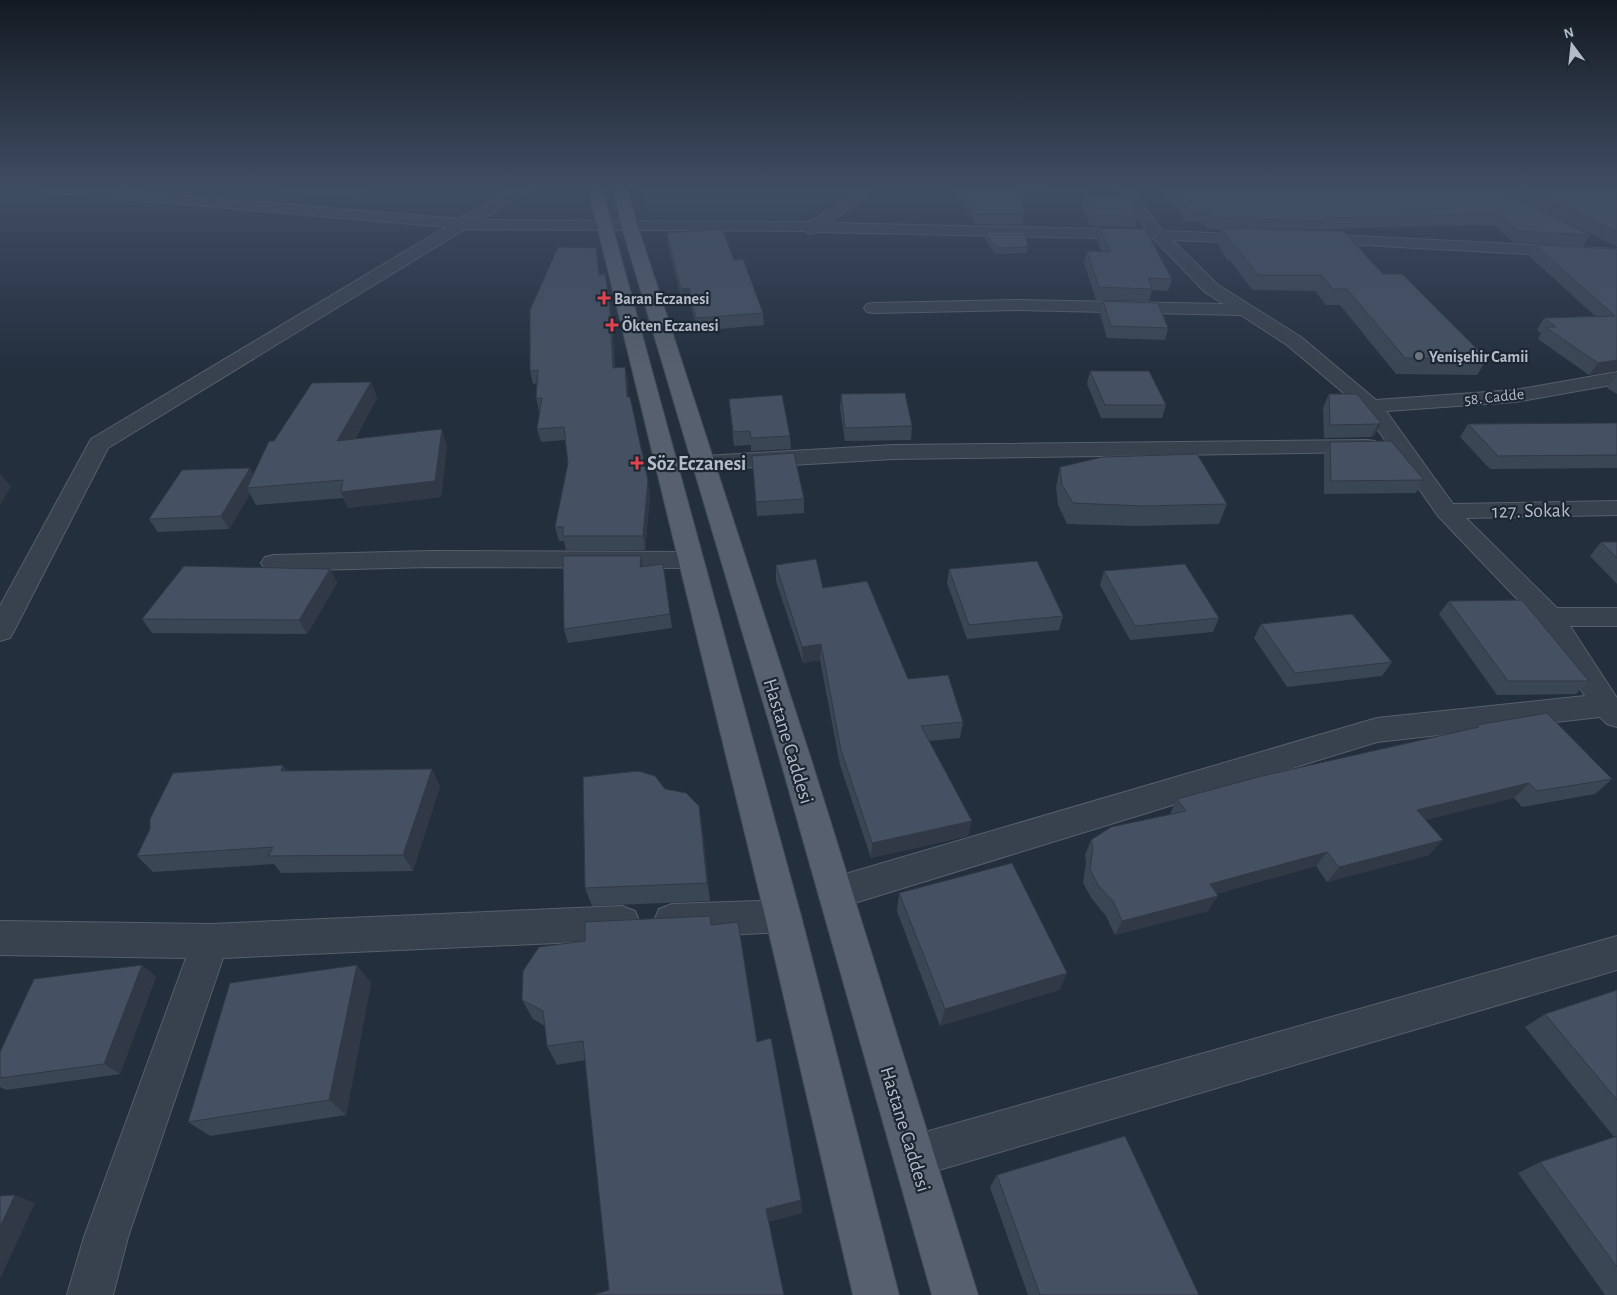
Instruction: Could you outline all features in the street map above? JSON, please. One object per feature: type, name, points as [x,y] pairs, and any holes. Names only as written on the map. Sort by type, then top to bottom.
[{"type":"main road","name":"Hastane Caddesi","points":[[621,248],[691,560],[783,916],[876,1295]]},
{"type":"main road","name":"Hastane Caddesi","points":[[625,248],[704,463],[915,1156],[955,1295]]},
{"type":"street","points":[[0,631],[99,444],[422,248]]},
{"type":"street","points":[[835,893],[1377,730],[1611,711],[1550,618],[1446,511],[1401,445],[1371,406],[1294,341],[1212,289],[1171,248]]},
{"type":"street","points":[[1500,248],[1617,254]]},
{"type":"street","points":[[873,308],[1018,305],[1246,310]]},
{"type":"street","name":"58. Cadde","points":[[1371,406],[1515,396],[1617,378]]},
{"type":"street","points":[[704,463],[893,452],[1401,445]]},
{"type":"street","name":"127. Sokak","points":[[1446,511],[1617,508]]},
{"type":"street","points":[[274,563],[430,559],[691,560]]},
{"type":"street","points":[[1550,618],[1617,617]]},
{"type":"street","points":[[0,938],[210,941],[783,916]]},
{"type":"street","points":[[90,1295],[106,1237],[210,941]]},
{"type":"street","points":[[915,1156],[1617,953]]},
{"type":"building","points":[[557,248],[596,248],[599,275],[605,274],[609,299],[613,368],[625,367],[627,397],[630,397],[648,480],[643,536],[563,536],[563,527],[555,527],[568,463],[564,427],[537,429],[542,398],[536,398],[538,370],[530,371],[530,310]]},
{"type":"building","points":[[671,248],[730,248],[734,260],[743,259],[763,313],[696,318],[689,288],[681,289]]},
{"type":"building","points":[[1109,248],[1155,248],[1172,279],[1148,278],[1152,289],[1099,287],[1087,251],[1111,252]]},
{"type":"building","points":[[1238,248],[1359,248],[1383,274],[1402,274],[1487,359],[1405,358],[1347,289],[1333,289],[1321,275],[1258,275]]},
{"type":"building","points":[[1539,248],[1617,249],[1617,360],[1598,363],[1545,327],[1556,327],[1544,318],[1615,316]]},
{"type":"building","points":[[1103,301],[1158,303],[1168,328],[1111,326]]},
{"type":"building","points":[[1090,371],[1149,371],[1166,405],[1105,405]]},
{"type":"building","points":[[371,382],[337,441],[442,429],[435,481],[341,492],[343,480],[247,488],[269,441],[274,441],[312,383]]},
{"type":"building","points":[[905,393],[912,426],[845,428],[841,394]]},
{"type":"building","points":[[1329,394],[1357,394],[1381,423],[1330,425]]},
{"type":"building","points":[[782,395],[790,436],[751,438],[750,431],[733,432],[729,399]]},
{"type":"building","points":[[1617,423],[1617,455],[1498,456],[1468,424]]},
{"type":"building","points":[[1391,441],[1424,480],[1331,481],[1330,442]]},
{"type":"building","points":[[794,453],[804,499],[756,502],[752,456]]},
{"type":"building","points":[[1197,454],[1227,504],[1143,506],[1073,503],[1062,485],[1060,467],[1103,457]]},
{"type":"building","points":[[250,468],[221,516],[149,519],[182,470]]},
{"type":"building","points":[[1601,542],[1617,542],[1617,558]]},
{"type":"building","points":[[563,556],[641,556],[640,567],[663,564],[670,614],[564,629]]},
{"type":"building","points":[[816,559],[823,588],[867,581],[908,679],[948,675],[963,722],[921,726],[972,821],[872,843],[841,750],[821,644],[802,647],[776,565]]},
{"type":"building","points":[[1037,561],[1063,616],[969,625],[949,569]]},
{"type":"building","points":[[1185,564],[1219,618],[1135,626],[1104,571]]},
{"type":"building","points":[[184,566],[330,569],[299,620],[142,619]]},
{"type":"building","points":[[1522,600],[1589,681],[1508,681],[1449,601]]},
{"type":"building","points":[[1352,614],[1392,662],[1295,673],[1261,624]]},
{"type":"building","points":[[1547,713],[1612,779],[1537,791],[1529,783],[1417,810],[1443,840],[1339,867],[1327,852],[1210,884],[1218,896],[1122,921],[1113,901],[1098,885],[1090,869],[1093,848],[1091,840],[1111,827],[1186,811],[1177,799],[1262,776],[1479,727],[1477,725]]},
{"type":"building","points":[[283,765],[281,771],[432,769],[403,855],[268,856],[273,847],[137,856],[150,829],[150,819],[173,773]]},
{"type":"building","points":[[638,771],[655,776],[665,789],[686,793],[699,806],[707,883],[585,888],[583,777]]},
{"type":"building","points":[[1012,863],[1067,973],[945,1009],[899,893]]},
{"type":"building","points":[[710,916],[711,925],[738,922],[757,1042],[771,1038],[801,1200],[766,1209],[784,1295],[593,1295],[609,1290],[583,1041],[547,1046],[543,1011],[522,1000],[523,971],[539,947],[585,941],[585,922]]},
{"type":"building","points":[[142,965],[104,1064],[0,1078],[0,1052],[34,979]]},
{"type":"building","points":[[357,965],[329,1100],[188,1122],[230,983]]},
{"type":"building","points":[[1617,990],[1617,1100],[1545,1014]]},
{"type":"building","points":[[1125,1136],[1199,1295],[1040,1295],[997,1175]]},
{"type":"building","points":[[1617,1136],[1617,1267],[1540,1162]]},
{"type":"building","points":[[15,1195],[0,1227],[0,1196]]},
{"type":"place","name":"Baran Eczanesi","points":[[604,298]]},
{"type":"place","name":"Ökten Eczanesi","points":[[612,325]]},
{"type":"place","name":"Yenişehir Camii","points":[[1419,356]]},
{"type":"place","name":"Söz Eczanesi","points":[[637,463]]}]
